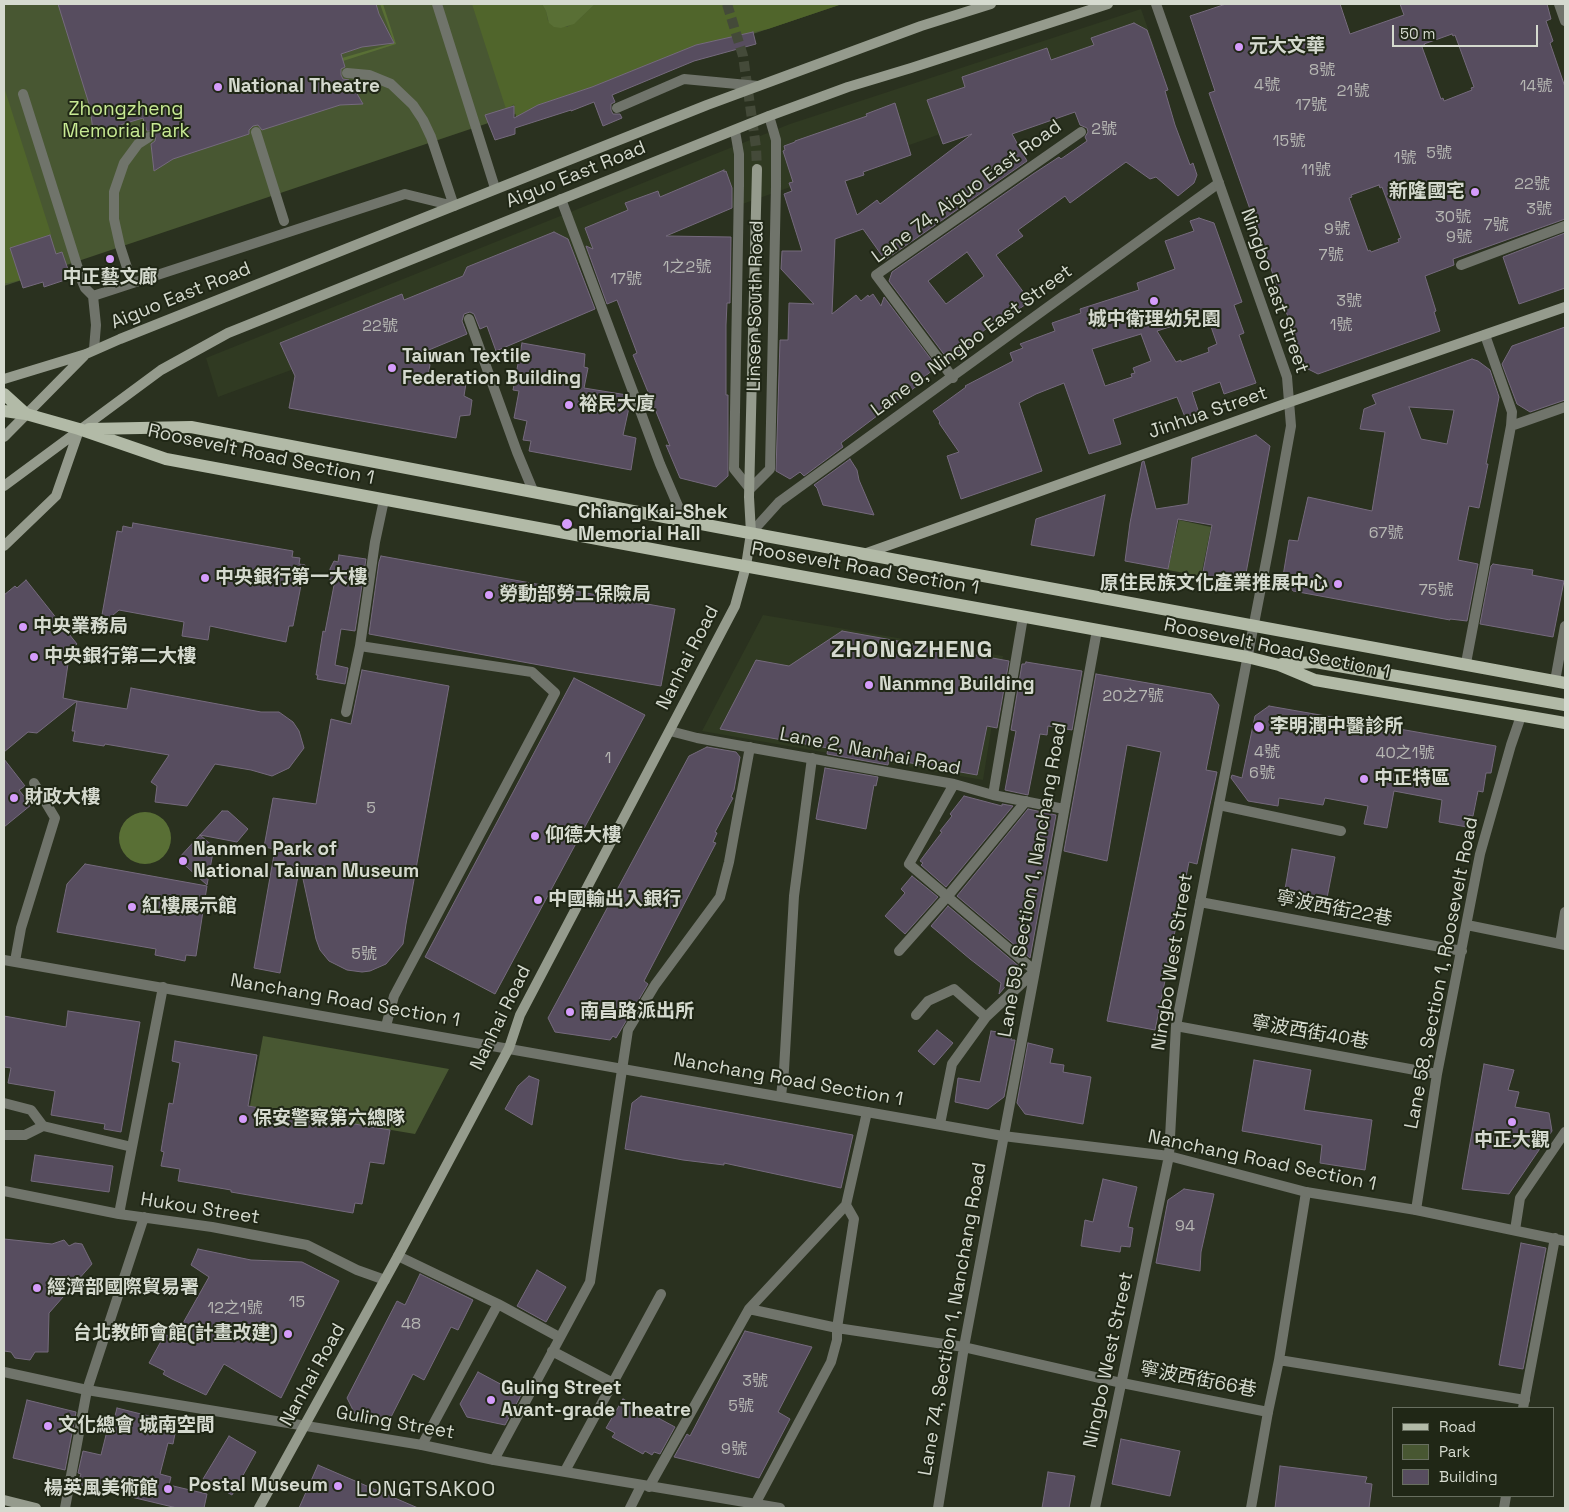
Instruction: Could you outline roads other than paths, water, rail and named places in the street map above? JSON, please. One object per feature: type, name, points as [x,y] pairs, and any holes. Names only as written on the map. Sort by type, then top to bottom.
[{"type":"main road","points":[[4,394],[26,414]]},
{"type":"main road","points":[[4,411],[26,414],[80,429]]},
{"type":"main road","points":[[4,415],[26,414]]},
{"type":"main road","name":"Roosevelt Road Section 1","points":[[80,429],[192,427],[534,493],[1357,646],[1466,663],[1560,682]]},
{"type":"main road","name":"Roosevelt Road Section 1","points":[[80,429],[166,459],[1280,664],[1315,680],[1565,723]]},
{"type":"main road","points":[[1280,664],[1315,662],[1565,706]]},
{"type":"street","points":[[437,4],[495,188]]},
{"type":"street","name":"Aiguo East Road","points":[[4,379],[90,352],[495,188],[758,86],[921,26],[991,4]]},
{"type":"street","name":"Aiguo East Road","points":[[4,486],[162,370],[228,333],[769,116],[848,87],[1108,4]]},
{"type":"street","name":"Ningbo East Street","points":[[1156,4],[1287,377],[1291,426],[1247,658]]},
{"type":"street","points":[[1559,4],[1565,21]]},
{"type":"street","points":[[347,74],[369,75],[391,84],[413,105],[431,137],[454,206]]},
{"type":"street","points":[[617,108],[684,79],[758,86]]},
{"type":"street","points":[[23,94],[82,280],[85,288],[93,296],[96,325],[90,352]]},
{"type":"street","name":"Linsen South Road","points":[[750,489],[770,469],[776,140],[769,116]]},
{"type":"street","name":"Linsen South Road","points":[[734,131],[739,154],[739,185],[734,468],[750,489]]},
{"type":"street","points":[[256,132],[284,221]]},
{"type":"street","name":"Lane 74, Aiguo East Road","points":[[953,378],[876,275],[1081,132]]},
{"type":"street","points":[[132,283],[120,246],[114,219],[114,192],[124,163],[138,144],[149,137]]},
{"type":"street","name":"Linsen South Road","points":[[751,533],[750,489],[757,169]]},
{"type":"street","name":"Lane 9, Ningbo East Street","points":[[751,533],[779,502],[953,378],[1219,183]]},
{"type":"street","points":[[93,296],[405,194],[454,206]]},
{"type":"street","points":[[561,199],[663,472],[684,520]]},
{"type":"street","points":[[1461,265],[1565,226]]},
{"type":"street","name":"Jinhua Street","points":[[864,554],[1290,402],[1565,307]]},
{"type":"street","points":[[469,319],[517,452],[534,493]]},
{"type":"street","points":[[1466,663],[1511,426],[1512,412],[1485,335]]},
{"type":"street","name":"Aiguo East Road","points":[[4,437],[90,352]]},
{"type":"street","points":[[1511,426],[1565,407]]},
{"type":"street","points":[[4,546],[56,496],[80,429]]},
{"type":"street","points":[[346,712],[360,646],[375,542],[384,500]]},
{"type":"street","name":"Nanhai Road","points":[[259,1508],[385,1280],[509,1048],[520,1015],[735,606],[746,566],[751,533]]},
{"type":"street","points":[[993,795],[1024,617]]},
{"type":"street","points":[[1560,682],[1565,626]]},
{"type":"street","name":"Lane 59, Section 1, Nanchang Road","points":[[1003,1136],[1097,630]]},
{"type":"street","points":[[360,646],[532,672],[555,693],[394,996],[386,1026]]},
{"type":"street","name":"Ningbo West Street","points":[[1095,1508],[1170,1156],[1176,1026],[1247,658]]},
{"type":"street","name":"Lane 58, Section 1, Roosevelt Road","points":[[1416,1210],[1437,1074],[1480,854],[1521,716]]},
{"type":"street","name":"Lane 2, Nanhai Road","points":[[670,731],[954,784],[993,795],[1064,808]]},
{"type":"street","points":[[494,1460],[590,1282],[628,1030],[655,985],[720,897],[750,747]]},
{"type":"street","points":[[781,1096],[794,896],[812,758]]},
{"type":"street","points":[[14,962],[21,928],[55,818],[34,783]]},
{"type":"street","points":[[940,1124],[952,1064],[986,1017],[1035,971],[908,864],[954,784]]},
{"type":"street","points":[[899,951],[1026,801]]},
{"type":"street","points":[[1219,805],[1341,831]]},
{"type":"street","name":"寧波西街22巷","points":[[1200,902],[1462,951]]},
{"type":"street","points":[[1467,925],[1562,945],[1565,912]]},
{"type":"street","name":"Nanchang Road Section 1","points":[[4,960],[1003,1136],[1170,1156],[1306,1192],[1416,1210],[1471,1223],[1560,1240]]},
{"type":"street","points":[[119,1214],[163,987]]},
{"type":"street","points":[[916,1015],[928,1001],[954,989],[986,1017]]},
{"type":"street","name":"寧波西街40巷","points":[[1176,1026],[1437,1074]]},
{"type":"street","points":[[4,1102],[31,1110],[43,1126]]},
{"type":"street","points":[[630,1508],[645,1486],[749,1309],[846,1205],[867,1112]]},
{"type":"street","points":[[4,1135],[25,1135],[43,1126],[132,1147]]},
{"type":"street","points":[[1515,1230],[1520,1198],[1565,1132]]},
{"type":"street","name":"Lane 74, Section 1, Nanchang Road","points":[[938,1508],[964,1347],[1003,1136]]},
{"type":"street","name":"Hukou Street","points":[[4,1191],[119,1214],[212,1227],[307,1245],[357,1270],[385,1280]]},
{"type":"street","points":[[1251,1508],[1279,1360],[1306,1192]]},
{"type":"street","points":[[755,1506],[831,1362],[837,1340],[837,1328],[854,1219],[846,1205]]},
{"type":"street","points":[[66,1508],[87,1390],[144,1217]]},
{"type":"street","points":[[1279,1360],[1524,1404],[1560,1240]]},
{"type":"street","points":[[398,1256],[498,1304],[560,1337]]},
{"type":"street","points":[[565,1472],[661,1294]]},
{"type":"street","points":[[422,1445],[498,1304]]},
{"type":"street","name":"寧波西街66巷","points":[[749,1309],[837,1328],[964,1347],[1122,1383],[1268,1412]]},
{"type":"street","points":[[552,1351],[612,1383]]},
{"type":"street","name":"Guling Street","points":[[4,1372],[87,1390],[422,1445],[494,1460],[755,1506],[780,1508]]},
{"type":"street","points":[[4,1500],[36,1508]]},
{"type":"tunnel","points":[[727,4],[743,56],[756,147],[757,169]]},
{"type":"place","name":"元大文華","points":[[1239,47]]},
{"type":"place","name":"National Theatre","points":[[218,87]]},
{"type":"place","name":"新隆國宅","points":[[1475,192]]},
{"type":"place","name":"中正藝文廊","points":[[110,259]]},
{"type":"place","name":"城中衛理幼兒園","points":[[1154,301]]},
{"type":"place","name":"Taiwan Textile Federation Building","points":[[392,368]]},
{"type":"place","name":"裕民大廈","points":[[569,405]]},
{"type":"place","name":"Chiang Kai-Shek Memorial Hall","points":[[567,524]]},
{"type":"place","name":"中央銀行第一大樓","points":[[205,578]]},
{"type":"place","name":"原住民族文化產業推展中心","points":[[1338,584]]},
{"type":"place","name":"勞動部勞工保險局","points":[[489,595]]},
{"type":"place","name":"中央業務局","points":[[23,627]]},
{"type":"place","name":"中央銀行第二大樓","points":[[34,657]]},
{"type":"place","name":"Nanmng Building","points":[[869,685]]},
{"type":"place","name":"李明潤中醫診所","points":[[1259,727]]},
{"type":"place","name":"中正特區","points":[[1364,779]]},
{"type":"place","name":"財政大樓","points":[[14,798]]},
{"type":"place","name":"仰德大樓","points":[[535,836]]},
{"type":"place","name":"Nanmen Park of National Taiwan Museum","points":[[183,861]]},
{"type":"place","name":"中國輸出入銀行","points":[[538,900]]},
{"type":"place","name":"紅樓展示館","points":[[132,907]]},
{"type":"place","name":"南昌路派出所","points":[[570,1012]]},
{"type":"place","name":"保安警察第六總隊","points":[[243,1119]]},
{"type":"place","name":"中正大觀","points":[[1512,1122]]},
{"type":"place","name":"經濟部國際貿易署","points":[[37,1288]]},
{"type":"place","name":"台北教師會館(計畫改建)","points":[[288,1334]]},
{"type":"place","name":"Guling Street Avant-grade Theatre","points":[[491,1400]]},
{"type":"place","name":"文化總會 城南空間","points":[[48,1426]]},
{"type":"place","name":"Postal Museum","points":[[338,1486]]},
{"type":"place","name":"楊英風美術館","points":[[168,1489]]},
{"type":"district","name":"ZHONGZHENG","points":[[912,650]]},
{"type":"district","name":"LONGTSAKOO","points":[[426,1490]]},
{"type":"park label","name":"Zhongzheng Memorial Park","points":[[126,121]]}]
